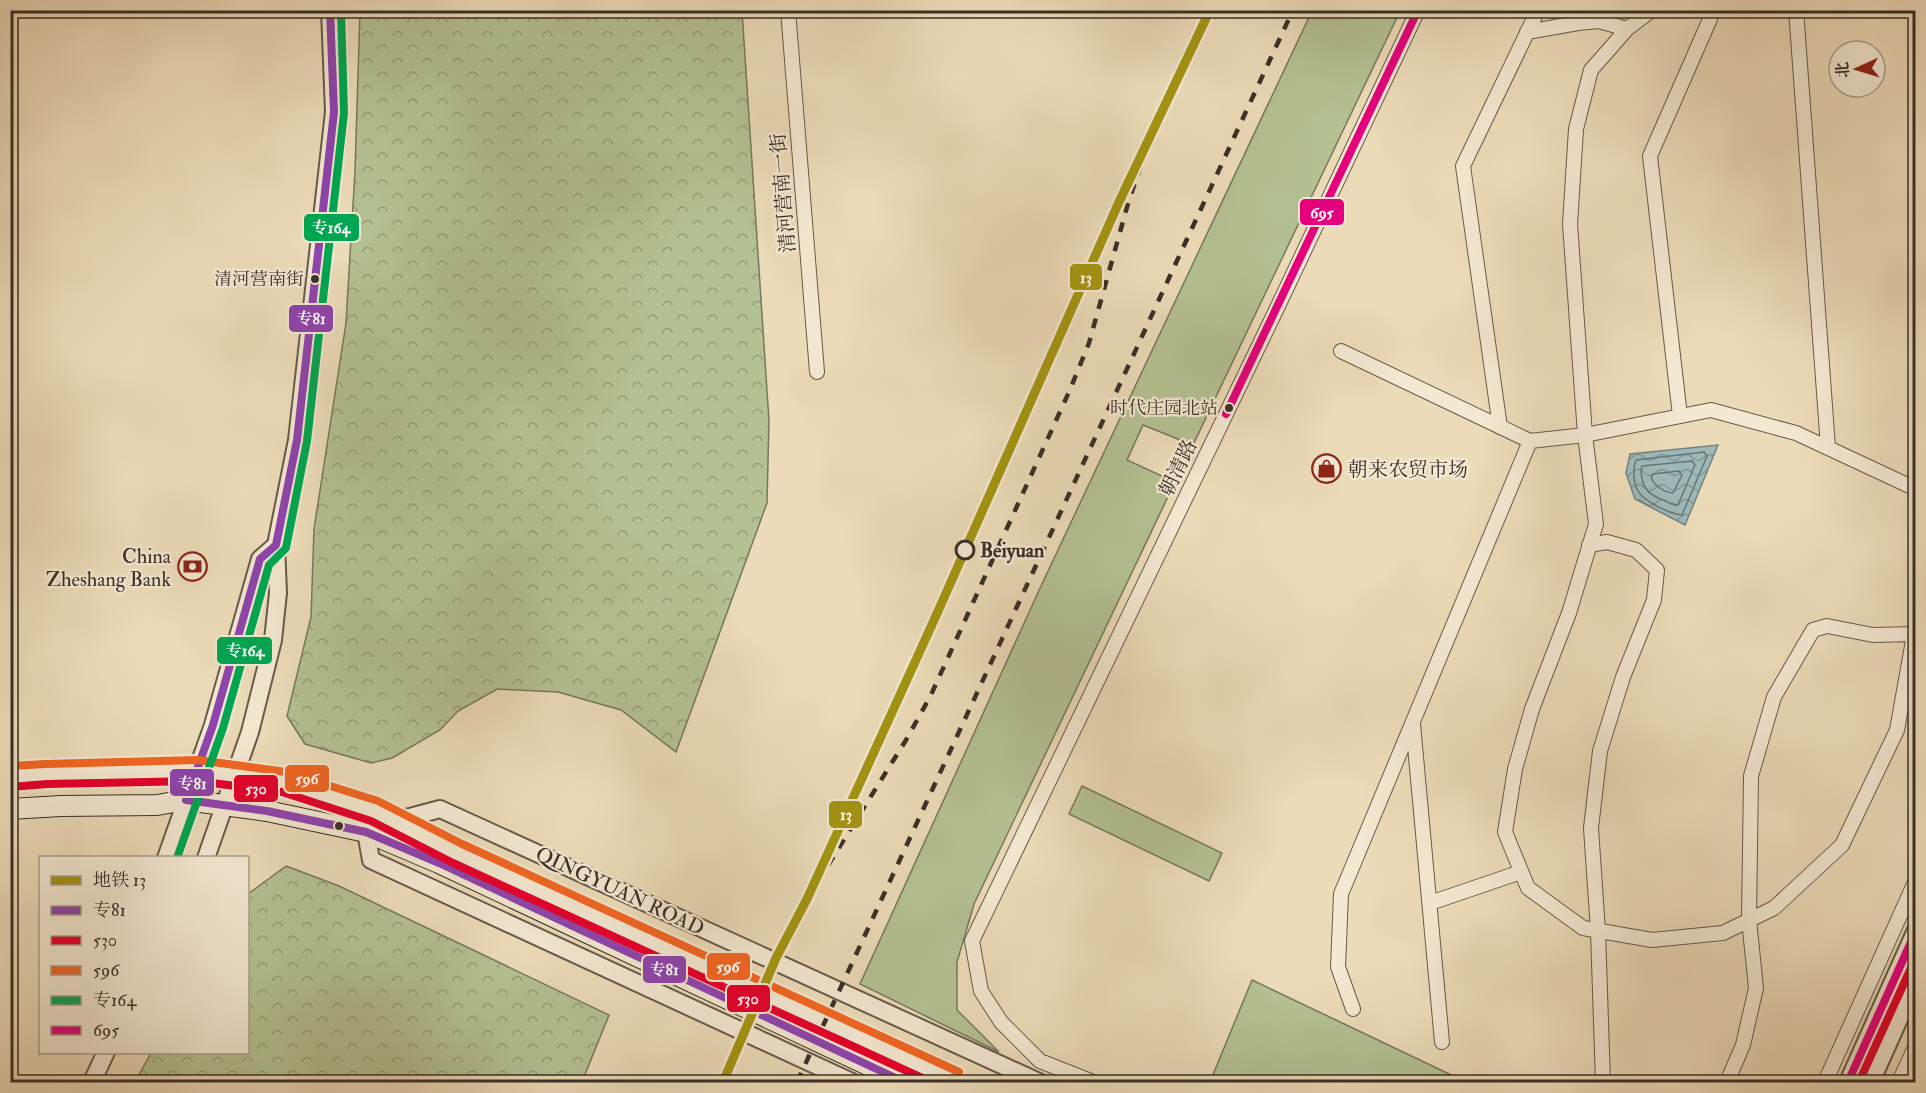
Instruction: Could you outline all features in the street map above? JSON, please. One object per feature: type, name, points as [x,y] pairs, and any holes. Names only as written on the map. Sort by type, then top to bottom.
[{"type":"main road","name":"QINGYUAN ROAD","points":[[10,777],[197,770],[284,782],[375,811],[457,853],[955,1083]]},
{"type":"main road","points":[[10,809],[158,805],[186,800],[267,810],[366,832],[439,863],[904,1083]]},
{"type":"street","points":[[207,856],[250,732],[273,640],[278,593],[276,545],[297,440],[334,112],[330,10]]},
{"type":"street","name":"清河营南一街","points":[[788,10],[817,372]]},
{"type":"street","name":"朝清路","points":[[1093,1083],[1040,1061],[1001,1022],[981,991],[972,941],[1418,10]]},
{"type":"street","points":[[1500,427],[1463,166],[1538,10]]},
{"type":"street","points":[[1652,10],[1626,29],[1591,70],[1576,129],[1570,224],[1585,435],[1596,524],[1569,613],[1532,710],[1515,769],[1505,832],[1528,888],[1583,928],[1652,940],[1723,933],[1749,920],[1774,908],[1842,845],[1897,730],[1915,634],[1873,635],[1827,626],[1813,630],[1774,698],[1751,776],[1749,920],[1756,988],[1743,1045],[1727,1083]]},
{"type":"street","points":[[1680,416],[1650,156],[1710,18],[1710,10]]},
{"type":"street","points":[[1796,10],[1828,447]]},
{"type":"street","points":[[1527,32],[1599,21],[1626,29]]},
{"type":"street","points":[[1341,351],[1530,441],[1585,435],[1711,410],[1797,433],[1916,489]]},
{"type":"street","points":[[1353,1010],[1338,967],[1341,894],[1530,441]]},
{"type":"street","points":[[1589,545],[1607,542],[1636,550],[1657,570],[1654,600],[1623,676],[1600,751],[1591,828],[1598,931],[1603,1083]]},
{"type":"street","points":[[167,856],[213,725],[260,559],[276,545]]},
{"type":"street","points":[[1413,722],[1442,1042]]},
{"type":"street","name":"QINGYUAN ROAD","points":[[395,821],[440,809],[1039,1083]]},
{"type":"street","points":[[366,832],[371,860],[852,1083]]},
{"type":"street","points":[[1430,903],[1521,872]]},
{"type":"street","points":[[1825,1083],[1916,880]]},
{"type":"street","points":[[1848,1083],[1916,930]]},
{"type":"street","points":[[1871,1083],[1916,981]]},
{"type":"street","points":[[1899,1083],[1916,1045]]},
{"type":"street","points":[[92,1083],[106,1054]]},
{"type":"green space","points":[[360,11],[742,11],[769,421],[767,503],[676,752],[621,710],[558,692],[497,689],[458,711],[440,730],[392,758],[371,763],[305,744],[287,716],[311,617],[314,529],[346,323],[355,171]]},
{"type":"green space","points":[[1312,11],[1400,11],[1193,445],[1143,425],[1127,460],[1175,482],[974,904],[957,962],[957,1010],[999,1052],[860,984],[1041,586]]},
{"type":"green space","points":[[1082,786],[1222,853],[1209,881],[1069,814]]},
{"type":"green space","points":[[286,866],[339,886],[609,1015],[582,1082],[135,1082],[150,1054],[249,1054],[249,893]]},
{"type":"green space","points":[[1252,980],[1466,1082],[1210,1082]]},
{"type":"water","points":[[1718,445],[1685,525],[1635,499],[1626,473],[1630,454]]},
{"type":"railway","points":[[1204,21],[1208,10]]},
{"type":"railway","points":[[797,1082],[1293,10]]},
{"type":"railway","points":[[807,899],[906,740],[930,697],[1069,392],[1089,343],[1129,200],[1157,120]]},
{"type":"metro line","name":"13","points":[[723,1082],[776,958],[807,899],[935,618],[1119,202],[1210,10]]},
{"type":"transit line","name":"专81","points":[[330,10],[334,112],[297,440],[276,545],[260,559],[213,725],[186,800],[267,811],[366,832],[439,863],[904,1082]]},
{"type":"transit line","name":"专164","points":[[178,856],[223,728],[269,565],[286,548],[307,441],[344,113],[341,10]]},
{"type":"transit line","name":"695","points":[[1226,414],[1418,10]]},
{"type":"transit line","name":"596","points":[[10,766],[198,760],[286,772],[378,801],[462,844],[959,1072]]},
{"type":"transit line","name":"530","points":[[11,787],[47,784],[197,781],[282,792],[371,821],[453,863],[931,1082]]},
{"type":"transit line","name":"695","points":[[1848,1082],[1916,931]]},
{"type":"transit line","name":"530","points":[[1859,1082],[1916,957]]},
{"type":"place","name":"清河营南街","points":[[315,279]]},
{"type":"place","name":"时代庄园北站","points":[[1229,408]]},
{"type":"place","name":"朝来农贸市场","points":[[1327,469]]},
{"type":"place","name":"Beiyuan","points":[[965,550]]},
{"type":"place","name":"China Zheshang Bank","points":[[192,567]]}]
